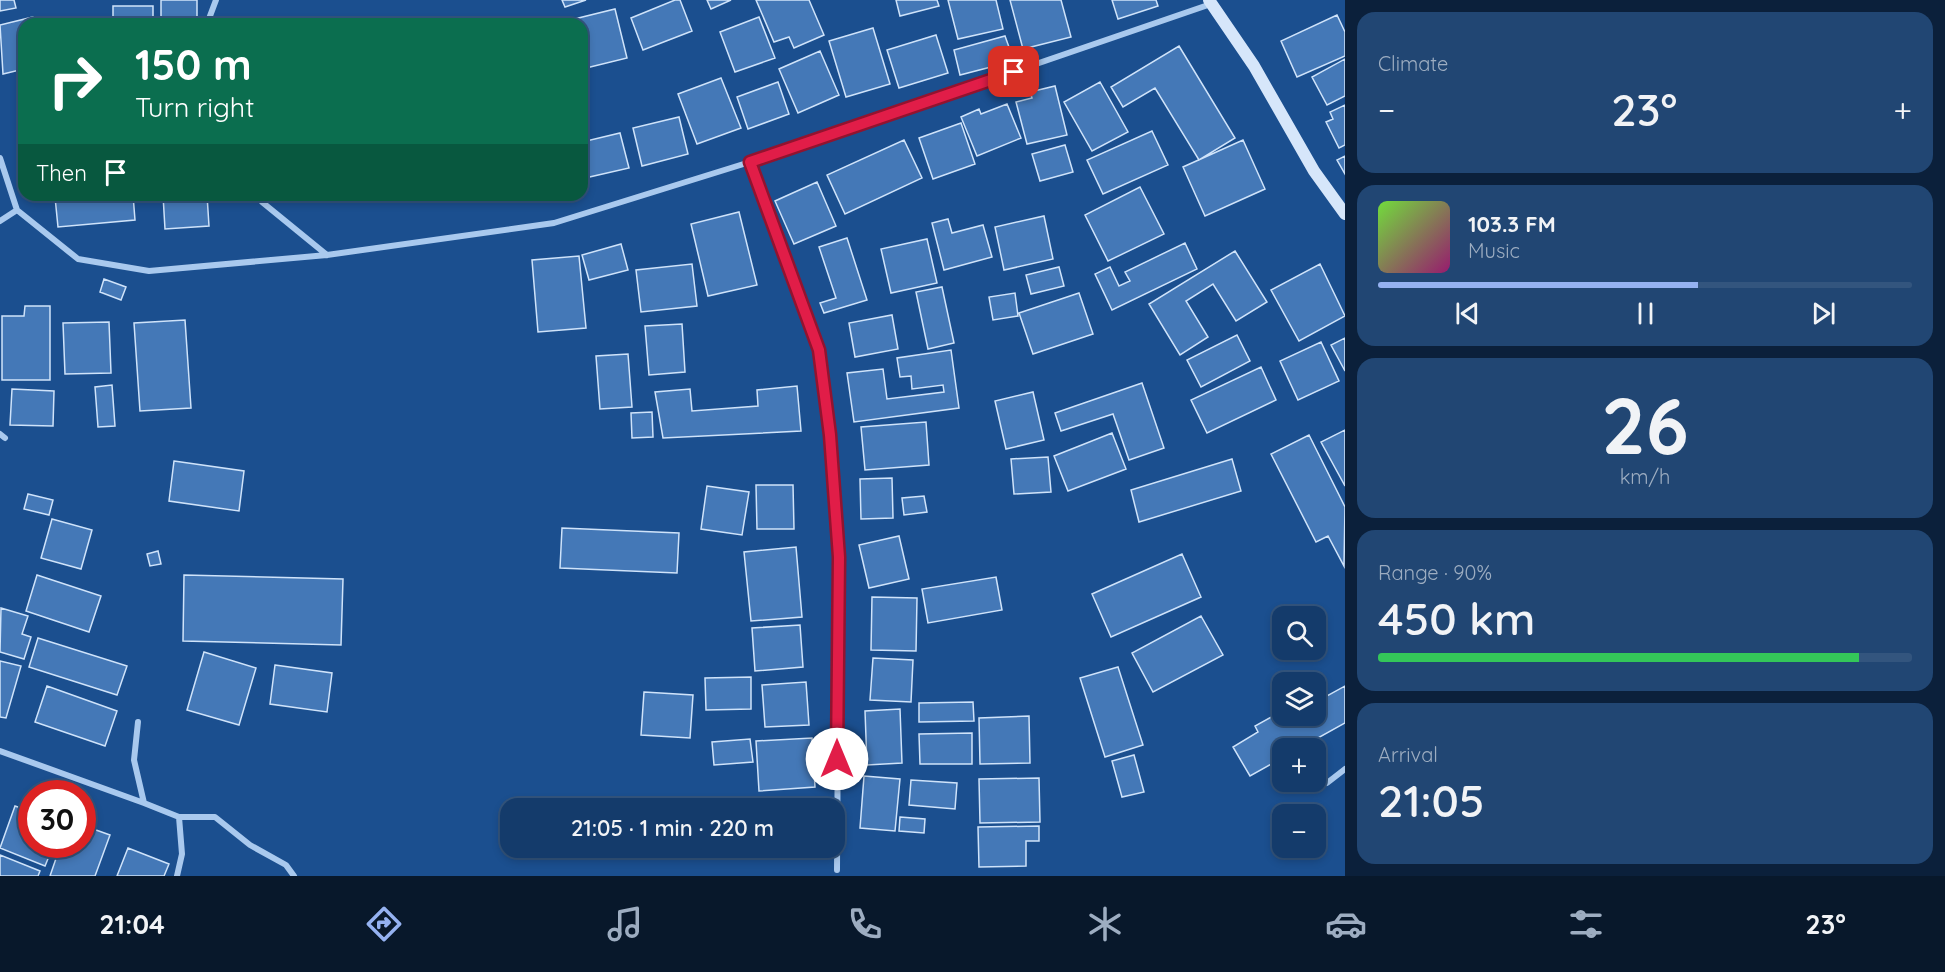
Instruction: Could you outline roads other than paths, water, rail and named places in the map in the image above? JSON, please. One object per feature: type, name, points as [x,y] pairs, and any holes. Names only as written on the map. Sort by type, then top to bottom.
[{"type":"street","points":[[209,18],[216,0]]},
{"type":"street","points":[[0,158],[16,210],[78,259],[149,271],[327,255],[554,223],[750,162],[1214,1],[1314,171],[1345,214]]},
{"type":"street","points":[[750,162],[819,350],[830,435],[839,557],[837,870]]},
{"type":"street","points":[[262,201],[327,255]]},
{"type":"street","points":[[0,221],[16,210]]},
{"type":"street","points":[[138,722],[134,760],[144,803]]},
{"type":"street","points":[[0,751],[179,816],[215,817],[250,845],[286,865],[294,876]]},
{"type":"street","points":[[1327,783],[1345,769]]},
{"type":"street","points":[[177,876],[182,854],[179,816]]}]
